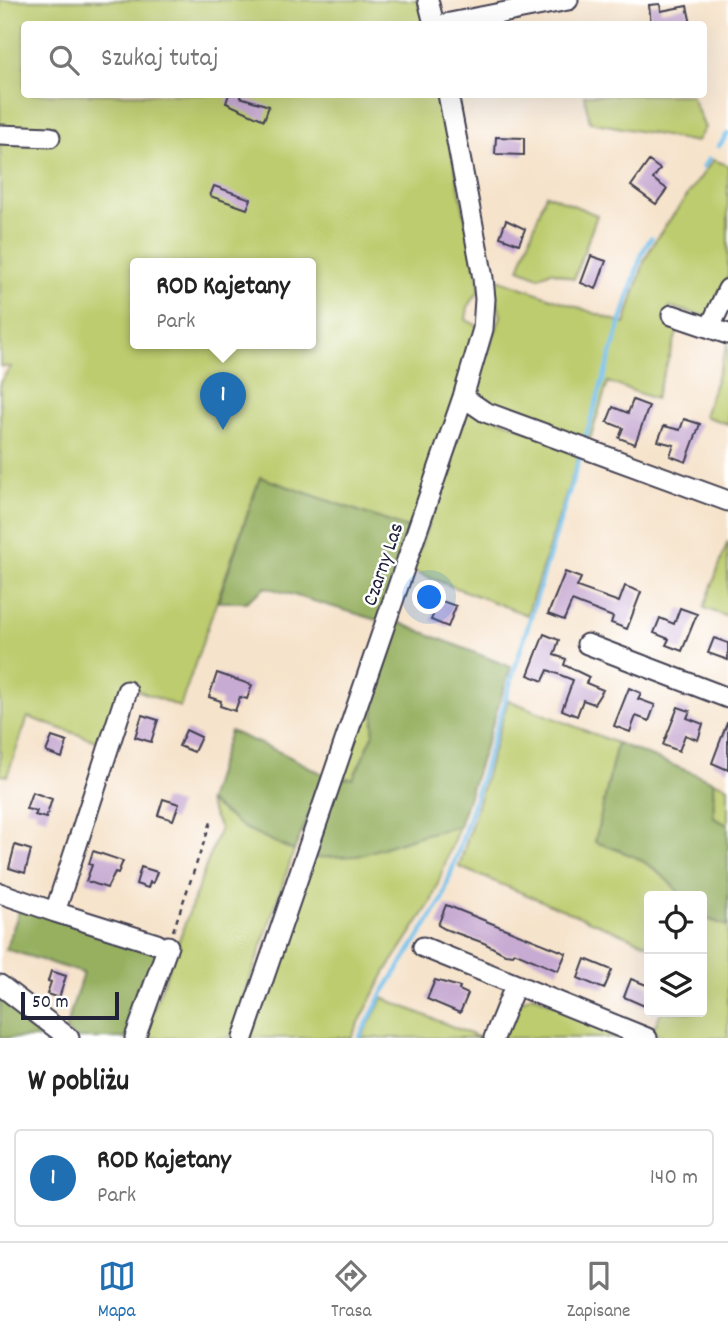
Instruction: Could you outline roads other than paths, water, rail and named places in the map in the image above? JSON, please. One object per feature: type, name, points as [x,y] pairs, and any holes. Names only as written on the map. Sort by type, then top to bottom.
[{"type":"street","points":[[428,0],[432,21]]},
{"type":"street","points":[[460,21],[568,0]]},
{"type":"street","name":"Czarny Las","points":[[243,1038],[463,397],[483,329],[485,299],[449,98]]},
{"type":"street","points":[[0,135],[50,136]]},
{"type":"street","points":[[672,315],[719,330],[728,289]]},
{"type":"street","points":[[463,397],[485,412],[728,501]]},
{"type":"street","points":[[587,644],[728,698]]},
{"type":"street","points":[[55,912],[127,691]]},
{"type":"street","points":[[0,893],[162,945],[135,1038]]},
{"type":"street","points":[[423,947],[647,1038]]},
{"type":"street","points":[[0,985],[69,1038]]},
{"type":"street","points":[[494,1038],[515,986]]},
{"type":"waterway","points":[[719,146],[728,133]]},
{"type":"waterway","points":[[703,167],[709,159]]},
{"type":"waterway","points":[[584,442],[642,253],[651,238]]},
{"type":"waterway","points":[[359,1038],[384,991],[441,902],[581,453]]},
{"type":"place","name":"ROD Kajetany","points":[[223,430]]}]
